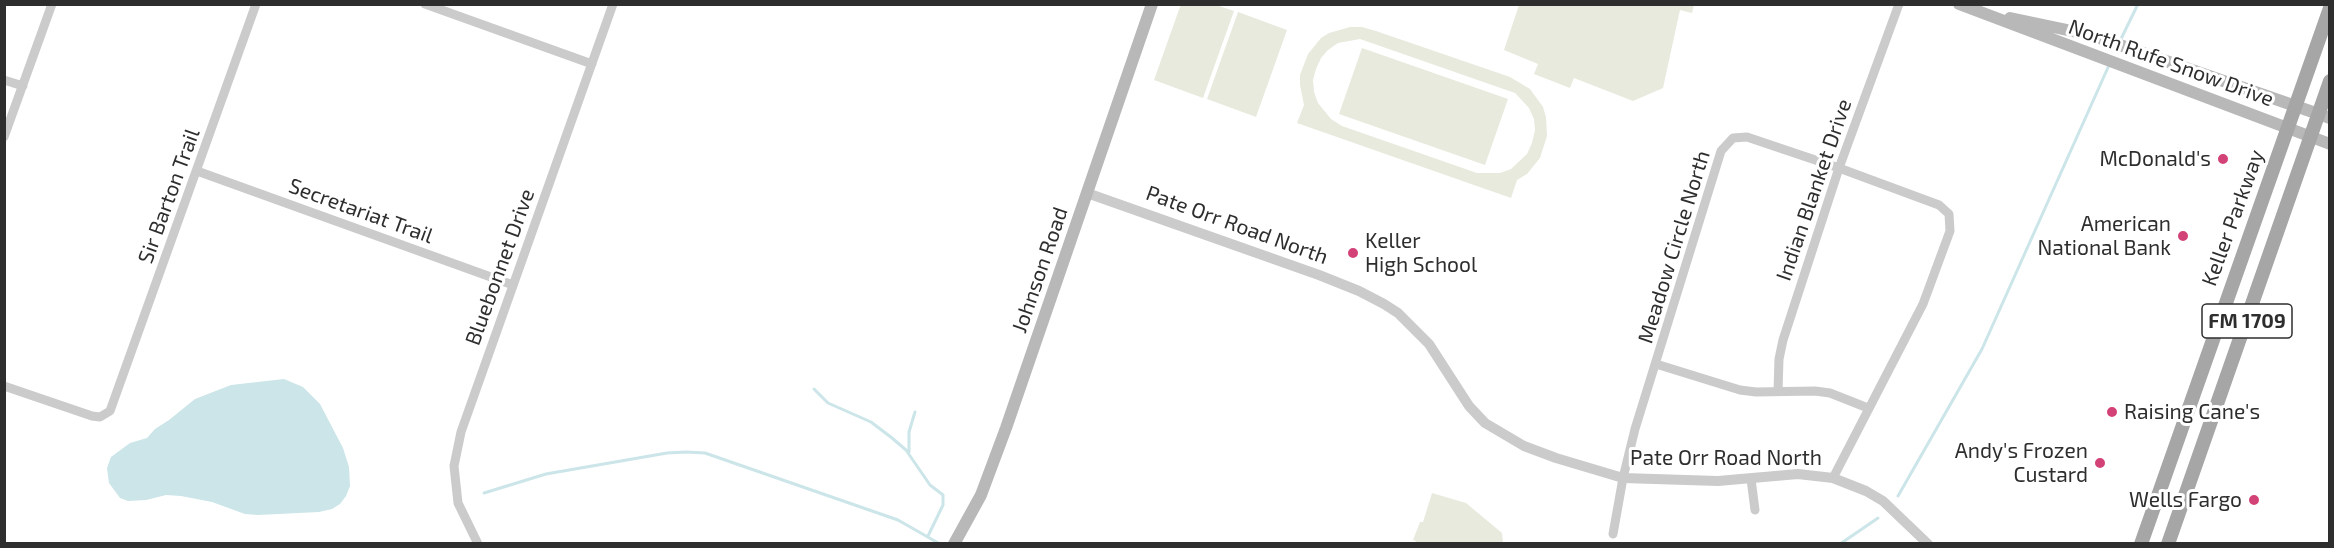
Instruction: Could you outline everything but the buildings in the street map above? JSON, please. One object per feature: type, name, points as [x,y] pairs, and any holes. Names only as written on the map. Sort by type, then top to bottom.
[{"type":"main road","name":"Johnson Road","points":[[954,543],[985,484],[1152,4]]},
{"type":"main road","name":"North Rufe Snow Drive","points":[[1959,4],[2330,144]]},
{"type":"main road","name":"Keller Parkway","points":[[2141,543],[2330,8]]},
{"type":"main road","name":"North Rufe Snow Drive","points":[[1974,10],[2091,36],[2324,116]]},
{"type":"main road","points":[[2187,89],[2194,71]]},
{"type":"main road","name":"FM 1709","points":[[2168,543],[2311,136],[2324,116],[2330,81]]},
{"type":"main road","points":[[2193,394],[2218,401]]},
{"type":"street","points":[[4,137],[52,4]]},
{"type":"street","name":"Sir Barton Trail","points":[[4,386],[92,416],[100,417],[110,411],[116,400],[256,4]]},
{"type":"street","points":[[425,4],[592,64]]},
{"type":"street","name":"Bluebonnet Drive","points":[[478,543],[458,503],[454,466],[461,432],[613,4]]},
{"type":"street","name":"Indian Blanket Drive","points":[[1778,391],[1779,359],[1783,340],[1839,168],[1899,4]]},
{"type":"street","points":[[4,80],[23,86]]},
{"type":"street","name":"Meadow Circle North","points":[[1613,534],[1635,429],[1721,151],[1733,138],[1747,137],[1839,168]]},
{"type":"street","points":[[1833,478],[1923,304],[1946,245],[1951,223],[1949,214],[1940,205],[1839,168]]},
{"type":"street","name":"Secretariat Trail","points":[[197,171],[513,285]]},
{"type":"street","name":"Pate Orr Road North","points":[[1087,193],[1319,275],[1384,304],[1398,313],[1429,344],[1469,406],[1485,423],[1524,446],[1623,478],[1718,482],[1798,474],[1833,478],[1866,491],[1882,501],[1928,543]]},
{"type":"street","points":[[1656,364],[1740,390],[1830,393],[1868,408]]},
{"type":"street","points":[[1751,479],[1755,510]]},
{"type":"shaded area","points":[[1181,4],[1216,5],[1234,11],[1203,98],[1154,80]]},
{"type":"shaded area","points":[[1519,4],[1694,5],[1692,13],[1680,10],[1663,88],[1633,101],[1574,78],[1570,88],[1534,74],[1538,64],[1504,50]]},
{"type":"shaded area","points":[[1238,12],[1287,30],[1256,117],[1207,99]]},
{"type":"shaded area","points":[[1350,27],[1362,27],[1510,77],[1530,89],[1543,107],[1547,136],[1540,158],[1527,174],[1517,180],[1511,198],[1297,123],[1304,105],[1300,75],[1308,54],[1321,38],[1329,33]],"holes":[[[1360,39],[1515,93],[1529,108],[1534,119],[1535,130],[1527,154],[1511,169],[1500,173],[1477,173],[1342,126],[1331,119],[1318,103],[1313,80],[1321,58],[1328,50],[1338,43]]]},
{"type":"shaded area","points":[[1362,48],[1508,99],[1485,165],[1339,114]]},
{"type":"shaded area","points":[[1432,493],[1466,503],[1502,533],[1503,543],[1415,543],[1416,541],[1413,540],[1420,522],[1423,522]]},
{"type":"water","points":[[284,379],[303,387],[320,404],[343,448],[349,467],[350,486],[340,504],[332,509],[319,512],[258,515],[245,514],[212,502],[181,496],[166,495],[146,500],[128,501],[120,498],[109,483],[107,468],[111,457],[130,443],[147,438],[155,429],[195,399],[231,385]]},
{"type":"waterway","points":[[2120,41],[2138,4]]},
{"type":"waterway","points":[[1898,496],[1982,349],[2110,63]]},
{"type":"waterway","points":[[814,389],[828,403],[871,422],[892,438],[906,450],[930,485],[943,495],[943,505],[928,536]]},
{"type":"waterway","points":[[909,452],[909,432],[915,412]]},
{"type":"waterway","points":[[484,493],[546,474],[667,453],[705,453],[898,520],[940,544]]},
{"type":"waterway","points":[[1840,544],[1878,518]]},
{"type":"place","name":"McDonald's","points":[[2223,159]]},
{"type":"place","name":"American National Bank","points":[[2183,236]]},
{"type":"place","name":"Keller High School","points":[[1353,253]]},
{"type":"place","name":"Raising Cane's","points":[[2112,412]]},
{"type":"place","name":"Andy's Frozen Custard","points":[[2100,463]]},
{"type":"place","name":"Wells Fargo","points":[[2254,500]]}]
